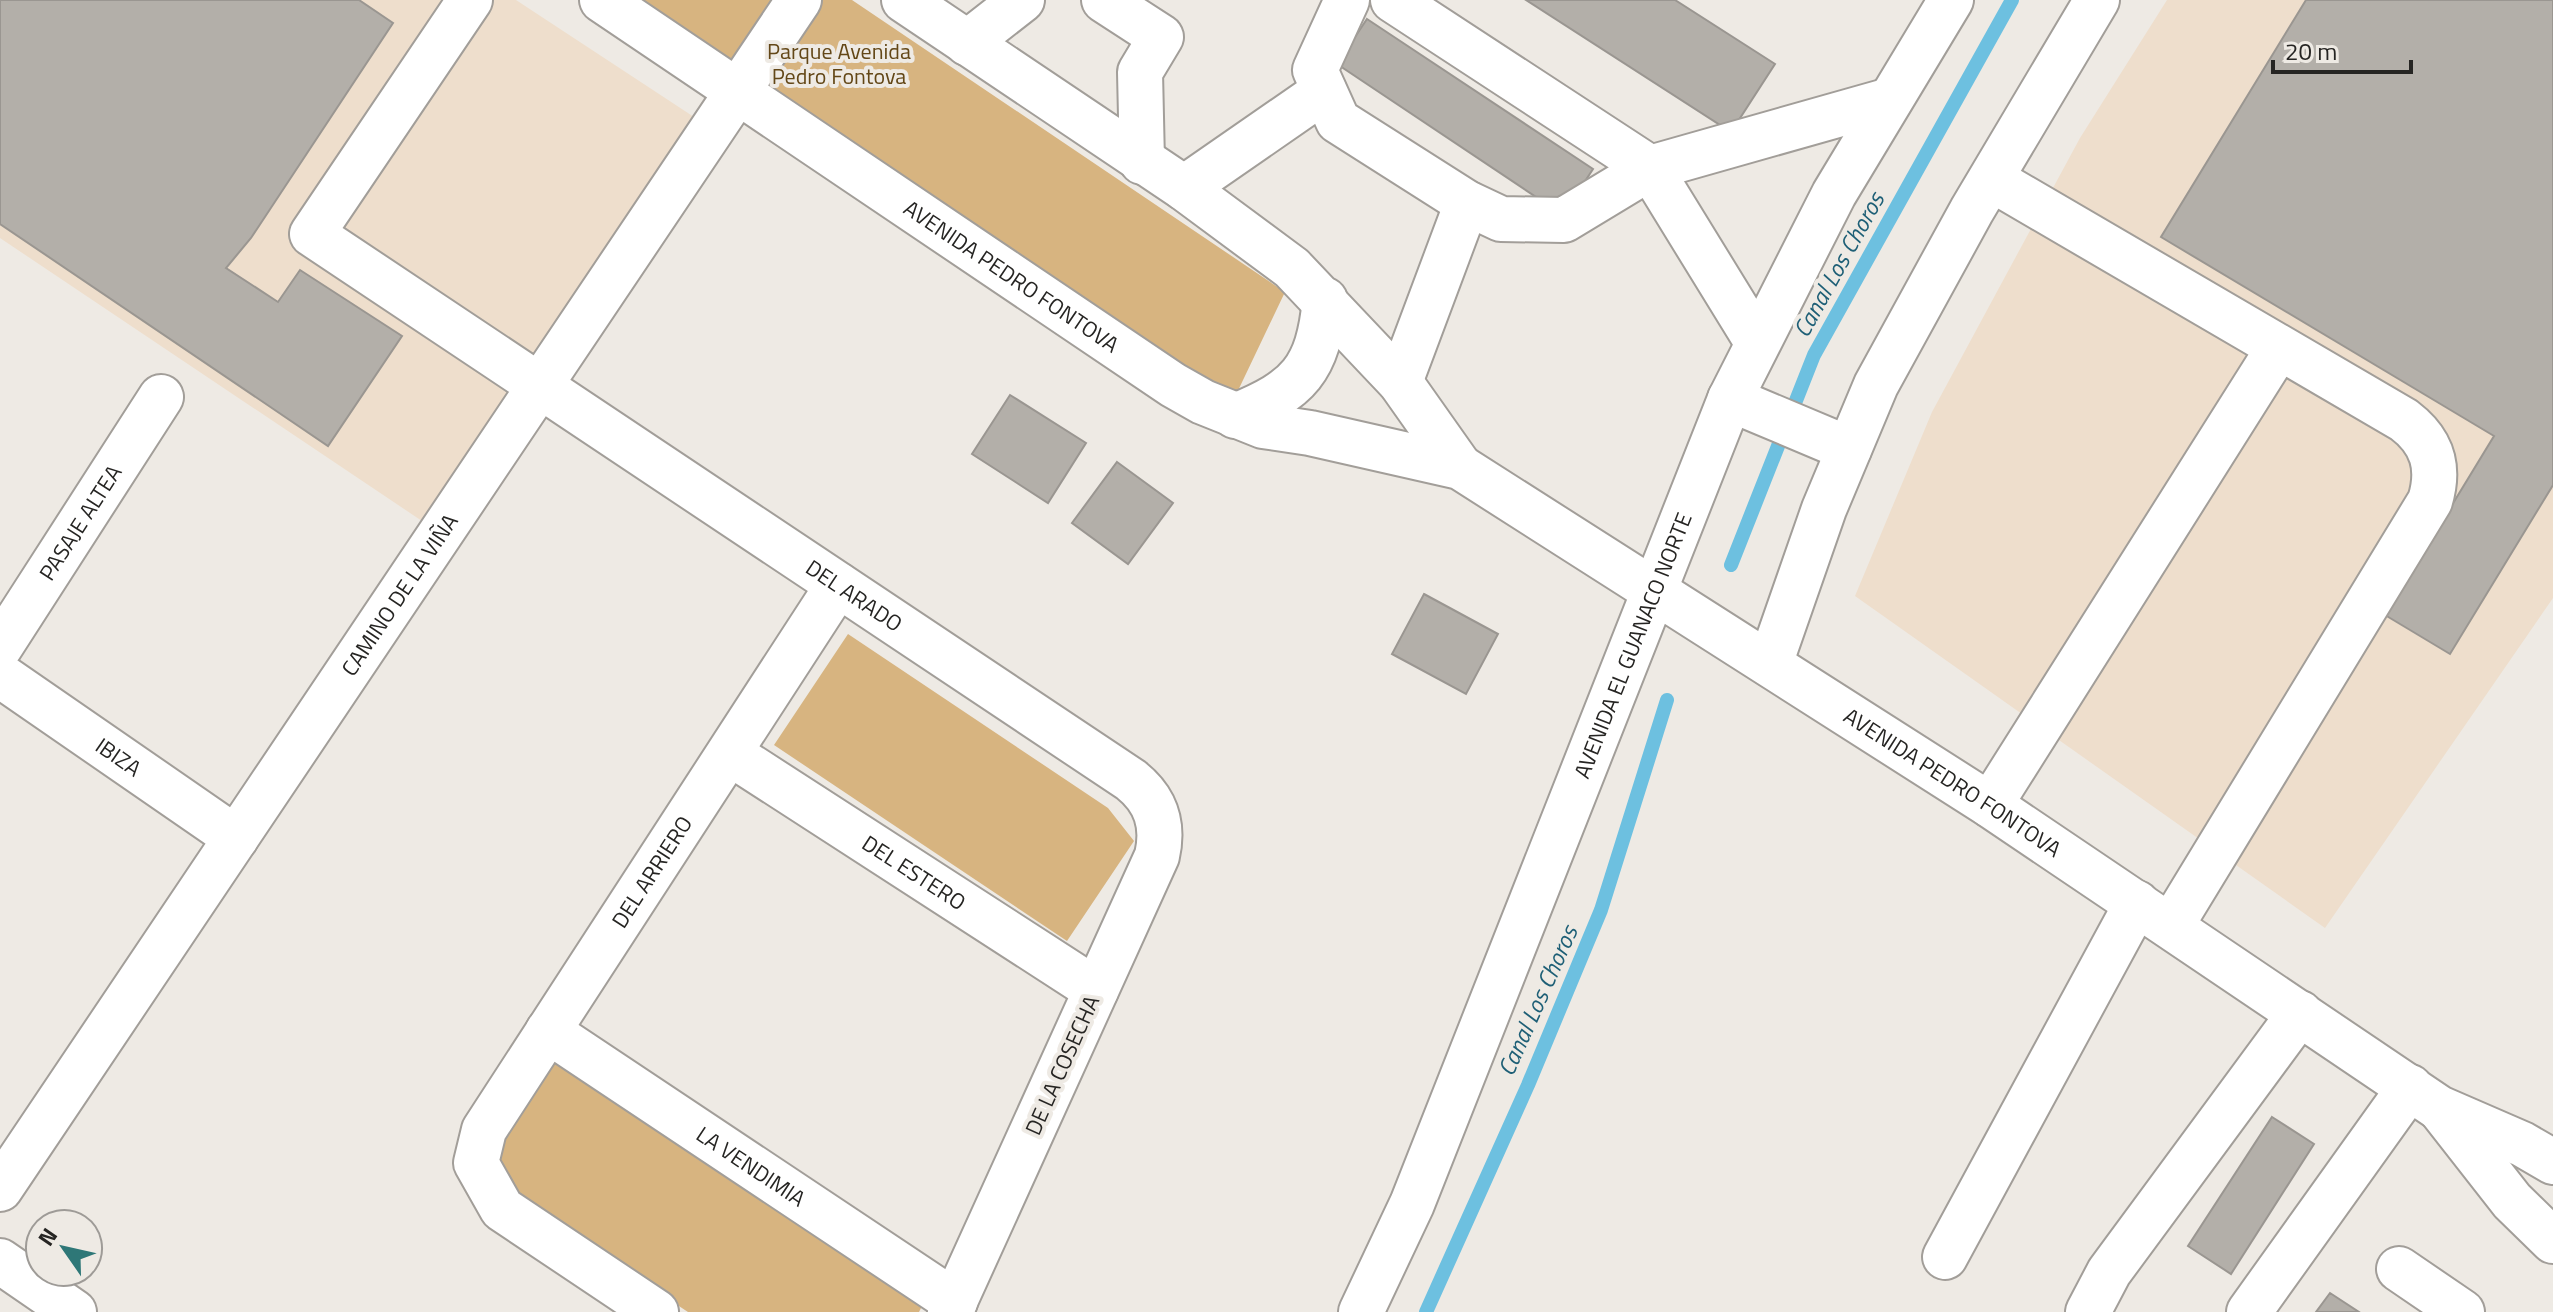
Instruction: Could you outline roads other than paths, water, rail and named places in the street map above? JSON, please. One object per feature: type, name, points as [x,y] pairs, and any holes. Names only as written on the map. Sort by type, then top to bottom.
[{"type":"street","name":"DEL ARADO","points":[[470,0],[312,234],[1131,780],[1143,789],[1158,815]]},
{"type":"street","name":"AVENIDA PEDRO FONTOVA","points":[[602,0],[1173,385],[1235,416],[1263,426],[1310,433],[1460,467],[1990,805],[2425,1098],[2553,1162]]},
{"type":"street","name":"CAMINO DE LA VIÑA","points":[[0,1189],[799,0]]},
{"type":"street","name":"AVENIDA PEDRO FONTOVA","points":[[904,0],[1184,188],[1283,260],[1325,300],[1400,382],[1460,467]]},
{"type":"street","points":[[967,43],[1022,0]]},
{"type":"street","points":[[1104,0],[1161,37],[1140,72],[1142,162]]},
{"type":"street","points":[[1347,0],[1315,70],[1338,121],[1467,203],[1501,219],[1564,220],[1650,168],[1890,100]]},
{"type":"street","points":[[1393,0],[1650,168],[1757,342]]},
{"type":"street","name":"AVENIDA EL GUANACO NORTE","points":[[1361,1312],[1412,1204],[1656,591],[1745,404],[1757,342],[1834,194],[1951,0]]},
{"type":"street","points":[[1770,664],[1824,509],[1832,442],[1876,385],[1972,210],[1993,180],[2097,0]]},
{"type":"street","points":[[1184,188],[1324,91]]},
{"type":"street","points":[[1945,1257],[2154,914],[2430,501],[2435,487],[2433,456],[2416,429],[1993,180]]},
{"type":"street","points":[[1400,382],[1467,203]]},
{"type":"street","points":[[1235,416],[1291,388],[1310,363],[1322,331],[1325,300]]},
{"type":"street","points":[[1990,805],[2278,349]]},
{"type":"street","name":"PASAJE ALTEA","points":[[0,647],[161,397]]},
{"type":"street","points":[[1745,404],[1832,442]]},
{"type":"street","name":"DEL ARRIERO","points":[[656,1312],[502,1209],[476,1163],[484,1130],[838,585]]},
{"type":"street","name":"IBIZA","points":[[0,675],[236,838]]},
{"type":"street","name":"DEL ESTERO","points":[[731,754],[1096,990]]},
{"type":"street","name":"DE LA COSECHA","points":[[952,1307],[1157,856],[1158,815]]},
{"type":"street","points":[[2088,1312],[2109,1272],[2300,1013]]},
{"type":"street","name":"LA VENDIMIA","points":[[548,1031],[952,1307]]},
{"type":"street","name":"AVENIDA PEDRO FONTOVA","points":[[2425,1098],[2512,1201],[2553,1241]]},
{"type":"street","points":[[2249,1312],[2425,1098]]},
{"type":"street","points":[[0,1261],[74,1312]]},
{"type":"street","points":[[2399,1269],[2462,1312]]},
{"type":"waterway","name":"Canal Los Choros","points":[[1731,565],[1814,355],[2012,0]]},
{"type":"waterway","name":"Canal Los Choros","points":[[1426,1312],[1528,1085],[1601,910],[1667,700]]},
{"type":"park label","name":"Parque Avenida Pedro Fontova","points":[[839,64]]}]
